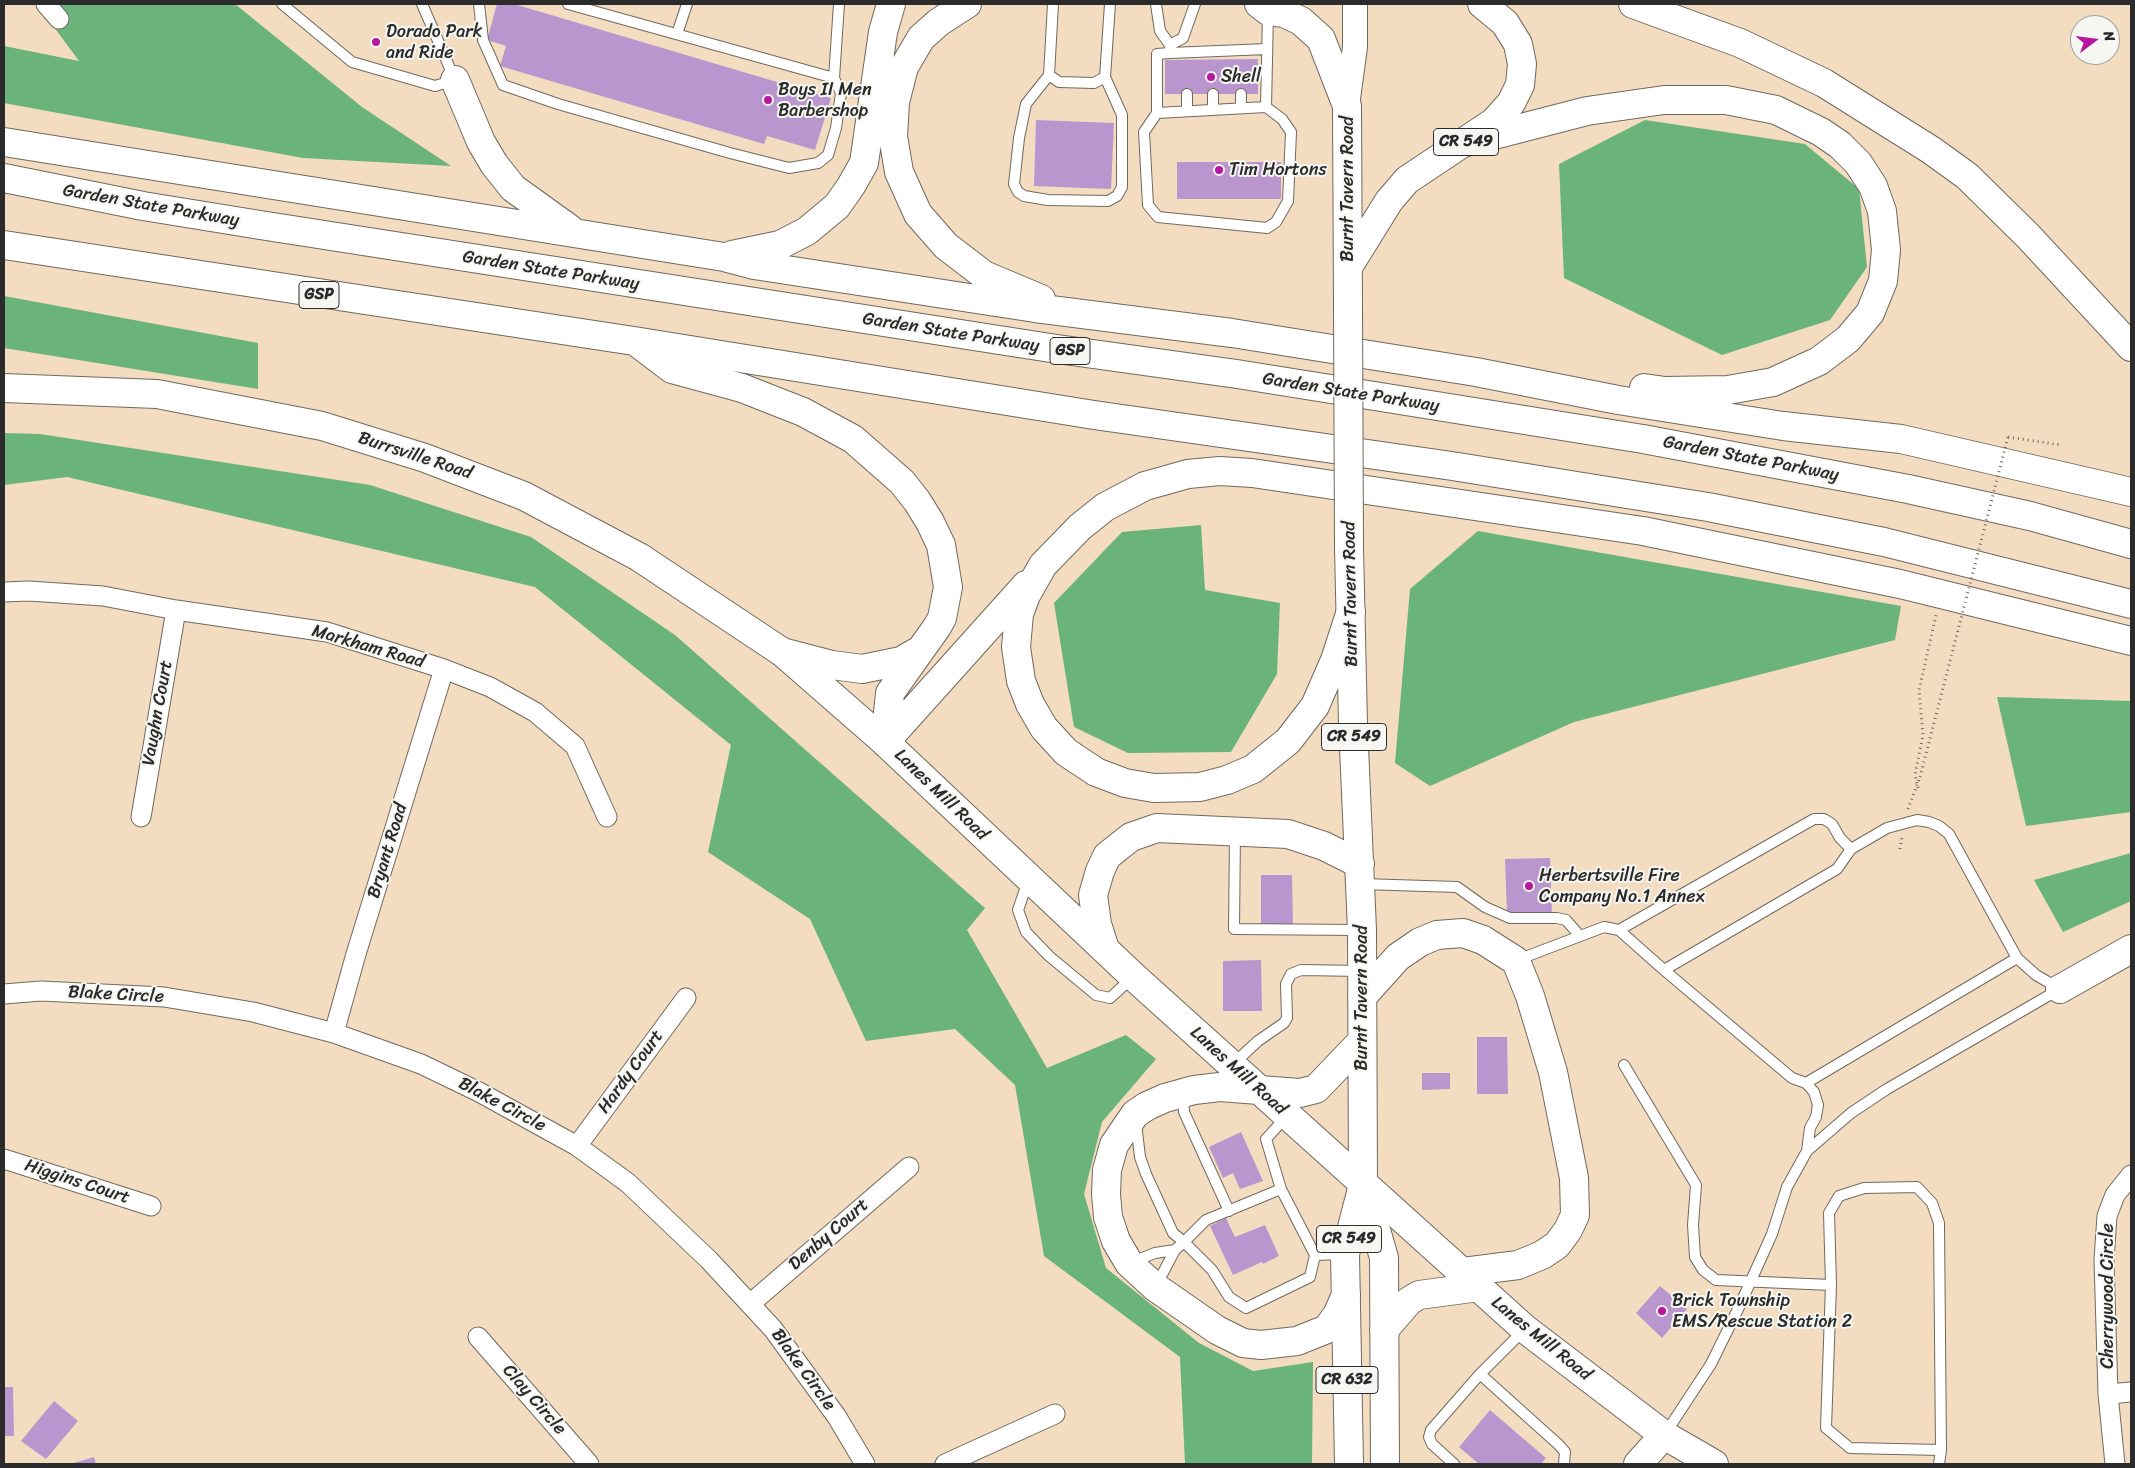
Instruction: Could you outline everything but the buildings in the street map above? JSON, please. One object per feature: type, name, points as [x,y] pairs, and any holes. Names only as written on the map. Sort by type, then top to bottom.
[{"type":"main road","points":[[724,257],[780,245],[807,231],[837,206],[851,186],[864,163],[882,32],[890,4]]},
{"type":"main road","points":[[967,4],[939,22],[921,38],[904,66],[895,102],[893,136],[899,172],[918,214],[946,246],[984,275],[1075,313]]},
{"type":"main road","name":"CR 549","points":[[1348,267],[1389,201],[1407,180],[1434,160],[1467,142],[1494,122],[1511,104],[1520,84],[1522,64],[1518,44],[1505,23],[1482,4]]},
{"type":"main road","points":[[1633,4],[1740,43],[1824,83],[1931,150],[1967,176],[2028,236],[2131,348]]},
{"type":"main road","name":"CR 549","points":[[1263,7],[1284,13],[1301,21],[1321,39],[1347,106]]},
{"type":"main road","points":[[455,80],[481,142],[494,164],[514,188],[578,234]]},
{"type":"main road","points":[[1467,142],[1587,111],[1664,100],[1726,100],[1776,110],[1821,132],[1840,145],[1858,163],[1872,186],[1882,211],[1886,250],[1883,281],[1874,305],[1854,333],[1819,361],[1773,382],[1728,390],[1666,391],[1476,372]]},
{"type":"main road","name":"Burnt Tavern Road","points":[[1347,106],[1349,547],[1353,724],[1362,930],[1363,1184],[1384,1258],[1385,1464]]},
{"type":"main road","points":[[4,142],[724,257],[754,265],[1035,308],[1232,333],[1476,372],[1618,400],[1773,425],[1901,439],[2131,492]]},
{"type":"main road","name":"Garden State Parkway","points":[[4,178],[143,206],[260,226],[1048,348],[1237,374],[1643,439],[1908,489],[2030,516],[2131,544]]},
{"type":"main road","name":"GSP","points":[[4,245],[338,298],[634,341],[1094,415],[1452,466],[1708,507],[1884,542],[2131,604]]},
{"type":"main road","points":[[634,341],[672,369],[742,388],[803,412],[853,439],[902,482],[930,522],[941,545],[948,587],[942,618],[890,693],[885,742]]},
{"type":"main road","name":"Burrsville Road","points":[[4,388],[157,394],[322,426],[425,458],[516,492],[565,516],[639,557],[782,652]]},
{"type":"main road","points":[[885,742],[1043,565],[1080,527],[1105,507],[1145,486],[1188,474],[1220,471],[1252,473],[1643,531],[1900,584],[2131,641]]},
{"type":"main road","points":[[1043,565],[1026,595],[1019,614],[1016,646],[1021,681],[1030,704],[1044,728],[1066,752],[1096,772],[1125,783],[1154,788],[1200,787],[1227,780],[1253,769],[1288,741],[1315,706],[1335,660],[1351,611]]},
{"type":"main road","points":[[782,652],[832,665],[862,668],[901,660],[920,650]]},
{"type":"main road","name":"Lanes Mill Road","points":[[782,652],[885,742],[1134,977],[1525,1329],[1664,1435],[1714,1464]]},
{"type":"main road","points":[[1105,949],[1097,924],[1093,895],[1100,871],[1108,856],[1130,837],[1157,828],[1288,834],[1324,846],[1360,874]]},
{"type":"main road","points":[[1362,984],[1420,942],[1437,935],[1464,933],[1502,951],[1516,961],[1530,996],[1553,1072],[1574,1178],[1574,1215],[1568,1230],[1557,1245],[1542,1255],[1518,1265],[1419,1295],[1409,1301],[1384,1330]]},
{"type":"main road","points":[[2060,989],[2131,949]]},
{"type":"main road","points":[[1259,1090],[1300,1093],[1316,1089],[1361,1042]]},
{"type":"main road","name":"CR 549","points":[[1259,1090],[1220,1087],[1183,1092],[1147,1106],[1135,1114],[1114,1145],[1107,1170],[1106,1194],[1108,1217],[1116,1241],[1129,1263],[1155,1287],[1217,1330],[1243,1343],[1262,1345],[1297,1341],[1328,1329],[1346,1295]]},
{"type":"main road","name":"Burnt Tavern Road","points":[[1349,1464],[1345,1254],[1363,1184]]},
{"type":"main road","points":[[1638,1464],[1664,1435]]},
{"type":"main road","points":[[1660,1464],[1664,1435]]},
{"type":"street","points":[[46,4],[59,19]]},
{"type":"street","name":"Burnt Tavern Road","points":[[1347,106],[1355,46],[1355,4]]},
{"type":"street","name":"Markham Road","points":[[4,592],[28,591],[102,596],[176,610],[327,632],[444,669],[490,687],[535,712],[575,746],[607,817]]},
{"type":"street","name":"Vaughn Court","points":[[141,817],[176,610]]},
{"type":"street","name":"Bryant Road","points":[[334,1033],[356,954],[444,669]]},
{"type":"street","name":"Blake Circle","points":[[4,994],[41,992],[164,997],[253,1012],[334,1033],[422,1064],[479,1092],[578,1146],[628,1183],[709,1260],[773,1329],[837,1417],[865,1464]]},
{"type":"street","name":"Hardy Court","points":[[578,1146],[686,998]]},
{"type":"street","name":"Higgins Court","points":[[4,1159],[151,1206]]},
{"type":"street","name":"Denby Court","points":[[750,1304],[909,1167]]},
{"type":"street","name":"Cherrywood Circle","points":[[2115,1464],[2108,1394],[2104,1260],[2108,1216],[2115,1195],[2131,1175]]},
{"type":"street","name":"Clay Circle","points":[[478,1336],[588,1464]]},
{"type":"street","name":"Cherrywood Circle","points":[[2108,1394],[2131,1392]]},
{"type":"street","points":[[945,1464],[1054,1414]]},
{"type":"lane","points":[[282,4],[352,62],[435,86],[455,80],[422,4]]},
{"type":"lane","points":[[480,4],[484,40],[503,84],[558,104],[730,154],[789,168],[818,163],[828,155],[836,128],[841,93],[834,78],[839,4]]},
{"type":"lane","points":[[568,4],[834,78]]},
{"type":"lane","points":[[677,34],[687,4]]},
{"type":"lane","points":[[1053,4],[1049,75],[1026,104],[1019,138],[1014,184],[1018,192],[1024,196],[1048,200],[1108,201],[1117,196],[1122,187],[1122,115],[1105,77],[1110,4]]},
{"type":"lane","points":[[1156,4],[1160,31],[1170,49],[1188,56],[1241,55],[1267,49]]},
{"type":"lane","points":[[1157,113],[1266,107],[1282,119],[1291,132],[1288,201],[1276,222],[1267,228],[1158,217],[1148,205],[1144,132],[1157,113],[1158,54],[1170,49],[1182,38],[1195,4]]},
{"type":"lane","points":[[1263,7],[1267,49],[1266,107]]},
{"type":"lane","points":[[1049,75],[1059,82],[1094,84],[1105,77]]},
{"type":"lane","points":[[1187,94],[1187,111]]},
{"type":"lane","points":[[1213,94],[1213,110]]},
{"type":"lane","points":[[1241,94],[1241,108]]},
{"type":"lane","points":[[1901,439],[1947,438]]},
{"type":"lane","points":[[1620,930],[1814,819],[1824,819],[1832,824],[1840,838],[1851,849]]},
{"type":"lane","points":[[1664,970],[1836,869],[1851,849],[1887,828],[1923,821],[1939,826],[1948,834],[2017,958],[2036,974],[2060,989],[1887,1088],[1851,1113],[1807,1151]]},
{"type":"lane","points":[[1235,831],[1234,929],[1362,930]]},
{"type":"lane","points":[[1360,874],[1457,887],[1485,907],[1510,918],[1557,918],[1566,920],[1580,936]]},
{"type":"lane","points":[[1028,878],[1018,910],[1026,932],[1049,956],[1096,994],[1110,998],[1134,977]]},
{"type":"lane","points":[[1516,961],[1604,926],[1620,930],[1664,970],[1792,1078],[1806,1083],[1814,1092],[1818,1105],[1816,1118],[1810,1128],[1807,1151],[1788,1188],[1772,1234],[1711,1364],[1664,1435]]},
{"type":"lane","points":[[1806,1083],[2017,958]]},
{"type":"lane","points":[[1231,1065],[1258,1041],[1284,1024],[1287,1018],[1286,984],[1291,974],[1301,970],[1362,984]]},
{"type":"lane","points":[[1624,1066],[1696,1185],[1693,1225],[1695,1257],[1703,1270],[1716,1280],[1831,1286]]},
{"type":"lane","points":[[1183,1092],[1184,1112],[1230,1212]]},
{"type":"lane","points":[[1135,1114],[1140,1157],[1173,1233],[1212,1270],[1229,1297],[1246,1308],[1310,1276],[1316,1256],[1281,1189],[1266,1139],[1288,1116]]},
{"type":"lane","points":[[1939,1464],[1941,1450],[1940,1223],[1932,1203],[1917,1187],[1864,1188],[1839,1196],[1829,1213],[1831,1286],[1826,1428],[1850,1448],[1941,1450]]},
{"type":"lane","points":[[1155,1287],[1175,1250],[1206,1220],[1230,1212],[1281,1189]]},
{"type":"lane","points":[[1129,1263],[1155,1253],[1175,1250]]},
{"type":"lane","points":[[1316,1256],[1345,1254]]},
{"type":"lane","points":[[1454,1464],[1432,1444],[1431,1430],[1480,1374],[1525,1329]]},
{"type":"lane","points":[[1480,1374],[1559,1445],[1565,1452],[1564,1464]]},
{"type":"path","points":[[1910,805],[1918,788],[2008,437],[2061,445]]},
{"type":"path","points":[[1918,788],[1915,775],[1923,735],[1919,690],[1937,612]]},
{"type":"green space","points":[[37,4],[235,4],[362,107],[451,166],[303,158],[4,103],[4,46],[79,61]]},
{"type":"green space","points":[[1645,120],[1805,144],[1859,189],[1867,267],[1830,320],[1722,355],[1564,278],[1559,164]]},
{"type":"green space","points":[[4,296],[258,343],[258,389],[4,348]]},
{"type":"green space","points":[[4,433],[40,434],[370,485],[531,537],[675,635],[985,908],[967,930],[1047,1068],[1126,1035],[1156,1059],[1102,1122],[1084,1194],[1106,1268],[1199,1343],[1253,1371],[1313,1362],[1312,1464],[1185,1464],[1180,1357],[1044,1256],[1015,1085],[955,1029],[866,1041],[810,919],[708,852],[731,745],[535,587],[67,477],[4,485]]},
{"type":"green space","points":[[1201,525],[1205,590],[1280,603],[1277,674],[1231,752],[1128,753],[1074,727],[1054,603],[1122,532]]},
{"type":"green space","points":[[1478,531],[1901,606],[1895,640],[1574,722],[1430,786],[1395,763],[1410,589]]},
{"type":"green space","points":[[1997,697],[2131,701],[2131,812],[2026,826]]},
{"type":"green space","points":[[2131,853],[2131,901],[2063,932],[2034,880]]},
{"type":"place","name":"Dorado Park and Ride","points":[[376,42]]},
{"type":"place","name":"Shell","points":[[1211,77]]},
{"type":"place","name":"Boys II Men Barbershop","points":[[768,100]]},
{"type":"place","name":"Tim Hortons","points":[[1219,170]]},
{"type":"place","name":"Herbertsville Fire Company No.1 Annex","points":[[1529,886]]},
{"type":"place","name":"Brick Township EMS/Rescue Station 2","points":[[1662,1311]]}]
